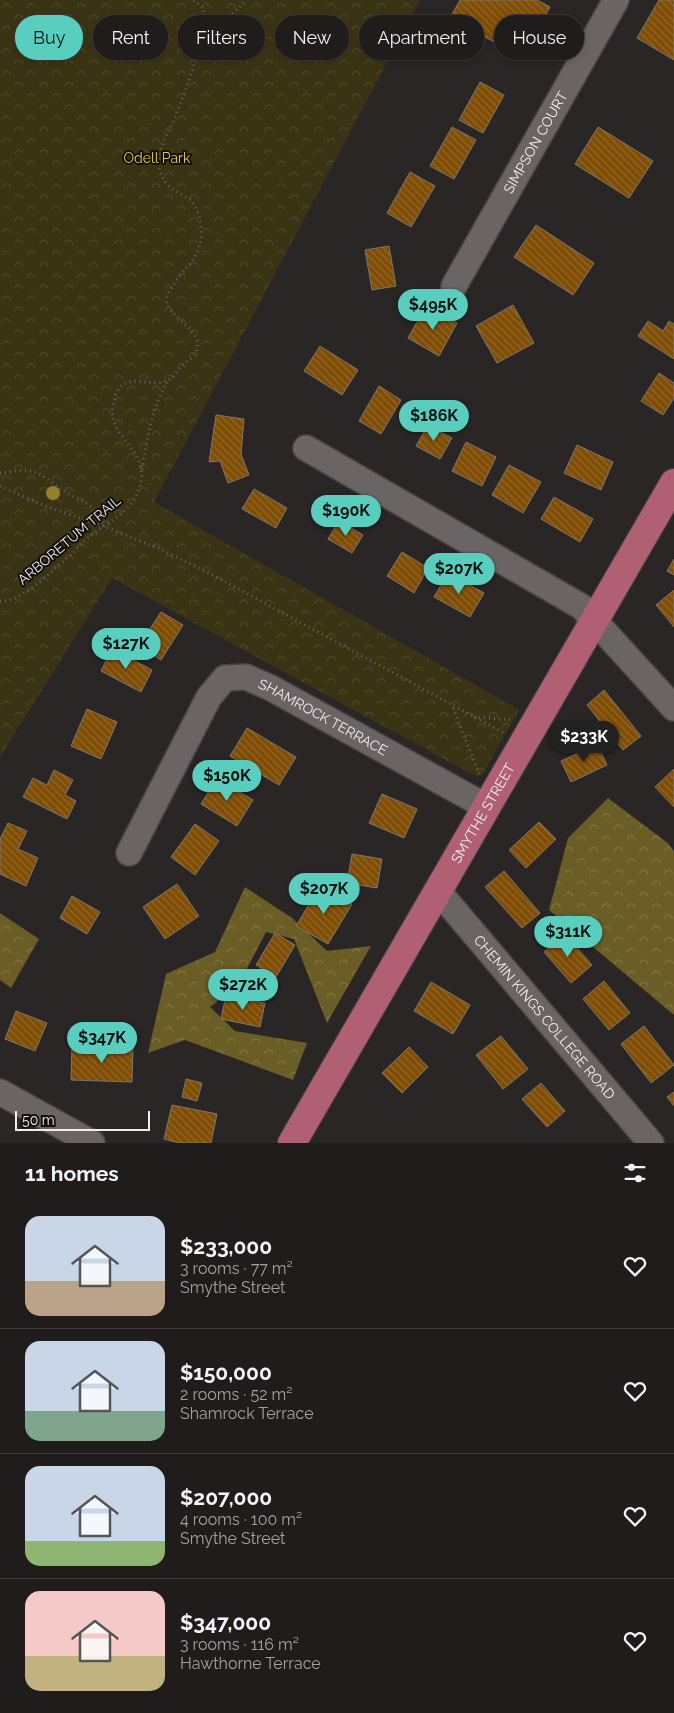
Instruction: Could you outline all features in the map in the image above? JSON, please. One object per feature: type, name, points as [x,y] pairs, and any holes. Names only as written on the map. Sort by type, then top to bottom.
[{"type":"main road","name":"SMYTHE STREET","points":[[292,1143],[438,891],[485,794],[595,619],[674,483]]},
{"type":"street","name":"SIMPSON COURT","points":[[454,286],[616,0]]},
{"type":"street","points":[[306,448],[582,607],[595,619],[674,708]]},
{"type":"street","name":"SHAMROCK TERRACE","points":[[129,853],[209,697],[225,678],[246,677],[271,688],[485,794]]},
{"type":"street","name":"CHEMIN KINGS COLLEGE ROAD","points":[[438,891],[652,1143]]},
{"type":"street","points":[[0,1092],[92,1143]]},
{"type":"path","points":[[193,0],[202,7],[203,15]]},
{"type":"path","points":[[231,15],[248,0]]},
{"type":"path","points":[[142,469],[133,448],[121,436],[113,420],[111,413],[117,392],[125,383],[169,380],[192,358],[197,350],[198,343],[194,334],[171,310],[167,299],[182,271],[197,254],[202,230],[198,214],[190,200],[174,190],[162,178],[159,158],[195,60]]},
{"type":"path","name":"ARBORETUM TRAIL","points":[[0,601],[14,599],[27,592],[74,552],[79,544],[121,514],[134,500],[139,488],[155,412],[162,389],[169,380]]},
{"type":"path","points":[[0,473],[33,471],[61,489],[85,501],[101,518],[103,526]]},
{"type":"path","points":[[0,486],[45,506],[158,548],[211,574],[509,736]]},
{"type":"path","points":[[453,707],[485,794]]},
{"type":"path","points":[[471,716],[518,720]]},
{"type":"green space","name":"Odell Park","points":[[0,0],[420,0],[412,15],[359,15],[359,60],[388,60],[154,502],[519,710],[482,775],[475,776],[112,578],[0,757]]},
{"type":"green space","points":[[608,798],[669,844],[674,852],[674,1015],[549,910],[568,838]]},
{"type":"green space","points":[[245,887],[292,918],[327,951],[371,946],[327,1023],[294,939],[266,932],[238,986],[210,1007],[235,1031],[307,1043],[293,1080],[185,1040],[148,1053],[166,974],[215,952]]},
{"type":"green space","points":[[0,913],[39,939],[11,988],[0,980]]},
{"type":"building","points":[[460,0],[537,0],[550,7],[546,15],[494,15],[494,42],[484,36],[484,15],[452,15]]},
{"type":"building","points":[[659,0],[674,0],[674,60],[637,38]]},
{"type":"building","points":[[480,82],[504,95],[483,133],[459,120]]},
{"type":"building","points":[[452,127],[476,140],[454,179],[430,166]]},
{"type":"building","points":[[598,127],[653,161],[629,198],[575,164]]},
{"type":"building","points":[[410,172],[435,186],[411,227],[387,213]]},
{"type":"building","points":[[536,225],[594,263],[573,295],[514,257]]},
{"type":"building","points":[[389,246],[396,286],[372,290],[365,250]]},
{"type":"building","points":[[513,305],[534,343],[497,363],[476,326]]},
{"type":"building","points":[[426,306],[457,323],[439,356],[408,338]]},
{"type":"building","points":[[648,321],[663,331],[669,321],[674,324],[674,359],[638,336]]},
{"type":"building","points":[[320,346],[358,370],[342,395],[304,371]]},
{"type":"building","points":[[659,373],[674,383],[674,398],[663,415],[641,401]]},
{"type":"building","points":[[379,386],[401,400],[381,434],[359,421]]},
{"type":"building","points":[[216,415],[244,419],[241,454],[249,475],[228,483],[220,461],[209,462]]},
{"type":"building","points":[[428,425],[452,438],[440,459],[416,446]]},
{"type":"building","points":[[466,442],[496,457],[482,486],[452,471]]},
{"type":"building","points":[[577,445],[613,462],[601,490],[564,473]]},
{"type":"building","points":[[509,465],[541,482],[523,513],[492,495]]},
{"type":"building","points":[[254,489],[287,508],[276,528],[242,509]]},
{"type":"building","points":[[554,497],[593,519],[580,542],[541,519]]},
{"type":"building","points":[[339,521],[363,535],[352,553],[328,539]]},
{"type":"building","points":[[402,552],[428,568],[414,593],[387,576]]},
{"type":"building","points":[[674,559],[674,575],[667,571]]},
{"type":"building","points":[[448,573],[484,593],[470,617],[434,597]]},
{"type":"building","points":[[674,590],[674,627],[656,605]]},
{"type":"building","points":[[161,612],[183,625],[161,660],[139,646]]},
{"type":"building","points":[[112,649],[152,670],[141,692],[101,671]]},
{"type":"building","points":[[604,690],[641,736],[623,750],[587,705]]},
{"type":"building","points":[[87,709],[117,722],[101,759],[71,746]]},
{"type":"building","points":[[247,728],[296,757],[279,785],[230,756]]},
{"type":"building","points":[[597,744],[607,765],[571,782],[561,761]]},
{"type":"building","points":[[674,769],[674,807],[655,787]]},
{"type":"building","points":[[54,770],[73,780],[65,795],[76,801],[67,819],[23,797],[33,778],[47,785]]},
{"type":"building","points":[[217,778],[253,800],[237,826],[201,804]]},
{"type":"building","points":[[382,794],[417,809],[404,838],[369,823]]},
{"type":"building","points":[[539,822],[556,839],[526,868],[509,850]]},
{"type":"building","points":[[8,823],[27,831],[18,849],[38,858],[26,886],[0,874],[0,839]]},
{"type":"building","points":[[195,824],[219,841],[195,875],[171,857]]},
{"type":"building","points":[[352,854],[382,859],[377,888],[347,883]]},
{"type":"building","points":[[504,871],[540,913],[522,928],[485,887]]},
{"type":"building","points":[[177,884],[199,916],[165,939],[143,907]]},
{"type":"building","points":[[320,886],[352,904],[328,944],[296,926]]},
{"type":"building","points":[[72,896],[100,912],[87,934],[60,918]]},
{"type":"building","points":[[275,933],[295,945],[276,977],[256,965]]},
{"type":"building","points":[[565,934],[592,965],[571,983],[544,952]]},
{"type":"building","points":[[604,981],[630,1013],[609,1030],[583,999]]},
{"type":"building","points":[[431,982],[470,1005],[453,1034],[414,1011]]},
{"type":"building","points":[[226,995],[265,1003],[260,1027],[221,1019]]},
{"type":"building","points":[[16,1011],[47,1023],[35,1051],[5,1039]]},
{"type":"building","points":[[644,1026],[674,1065],[651,1083],[621,1044]]},
{"type":"building","points":[[501,1036],[528,1069],[503,1089],[476,1055]]},
{"type":"building","points":[[72,1046],[133,1048],[132,1082],[71,1080]]},
{"type":"building","points":[[409,1047],[428,1067],[402,1093],[382,1073]]},
{"type":"building","points":[[186,1079],[202,1083],[197,1101],[182,1097]]},
{"type":"building","points":[[541,1083],[565,1111],[547,1127],[522,1099]]},
{"type":"building","points":[[674,1092],[674,1106],[667,1097]]},
{"type":"building","points":[[172,1105],[217,1114],[211,1143],[180,1143],[164,1139]]}]
